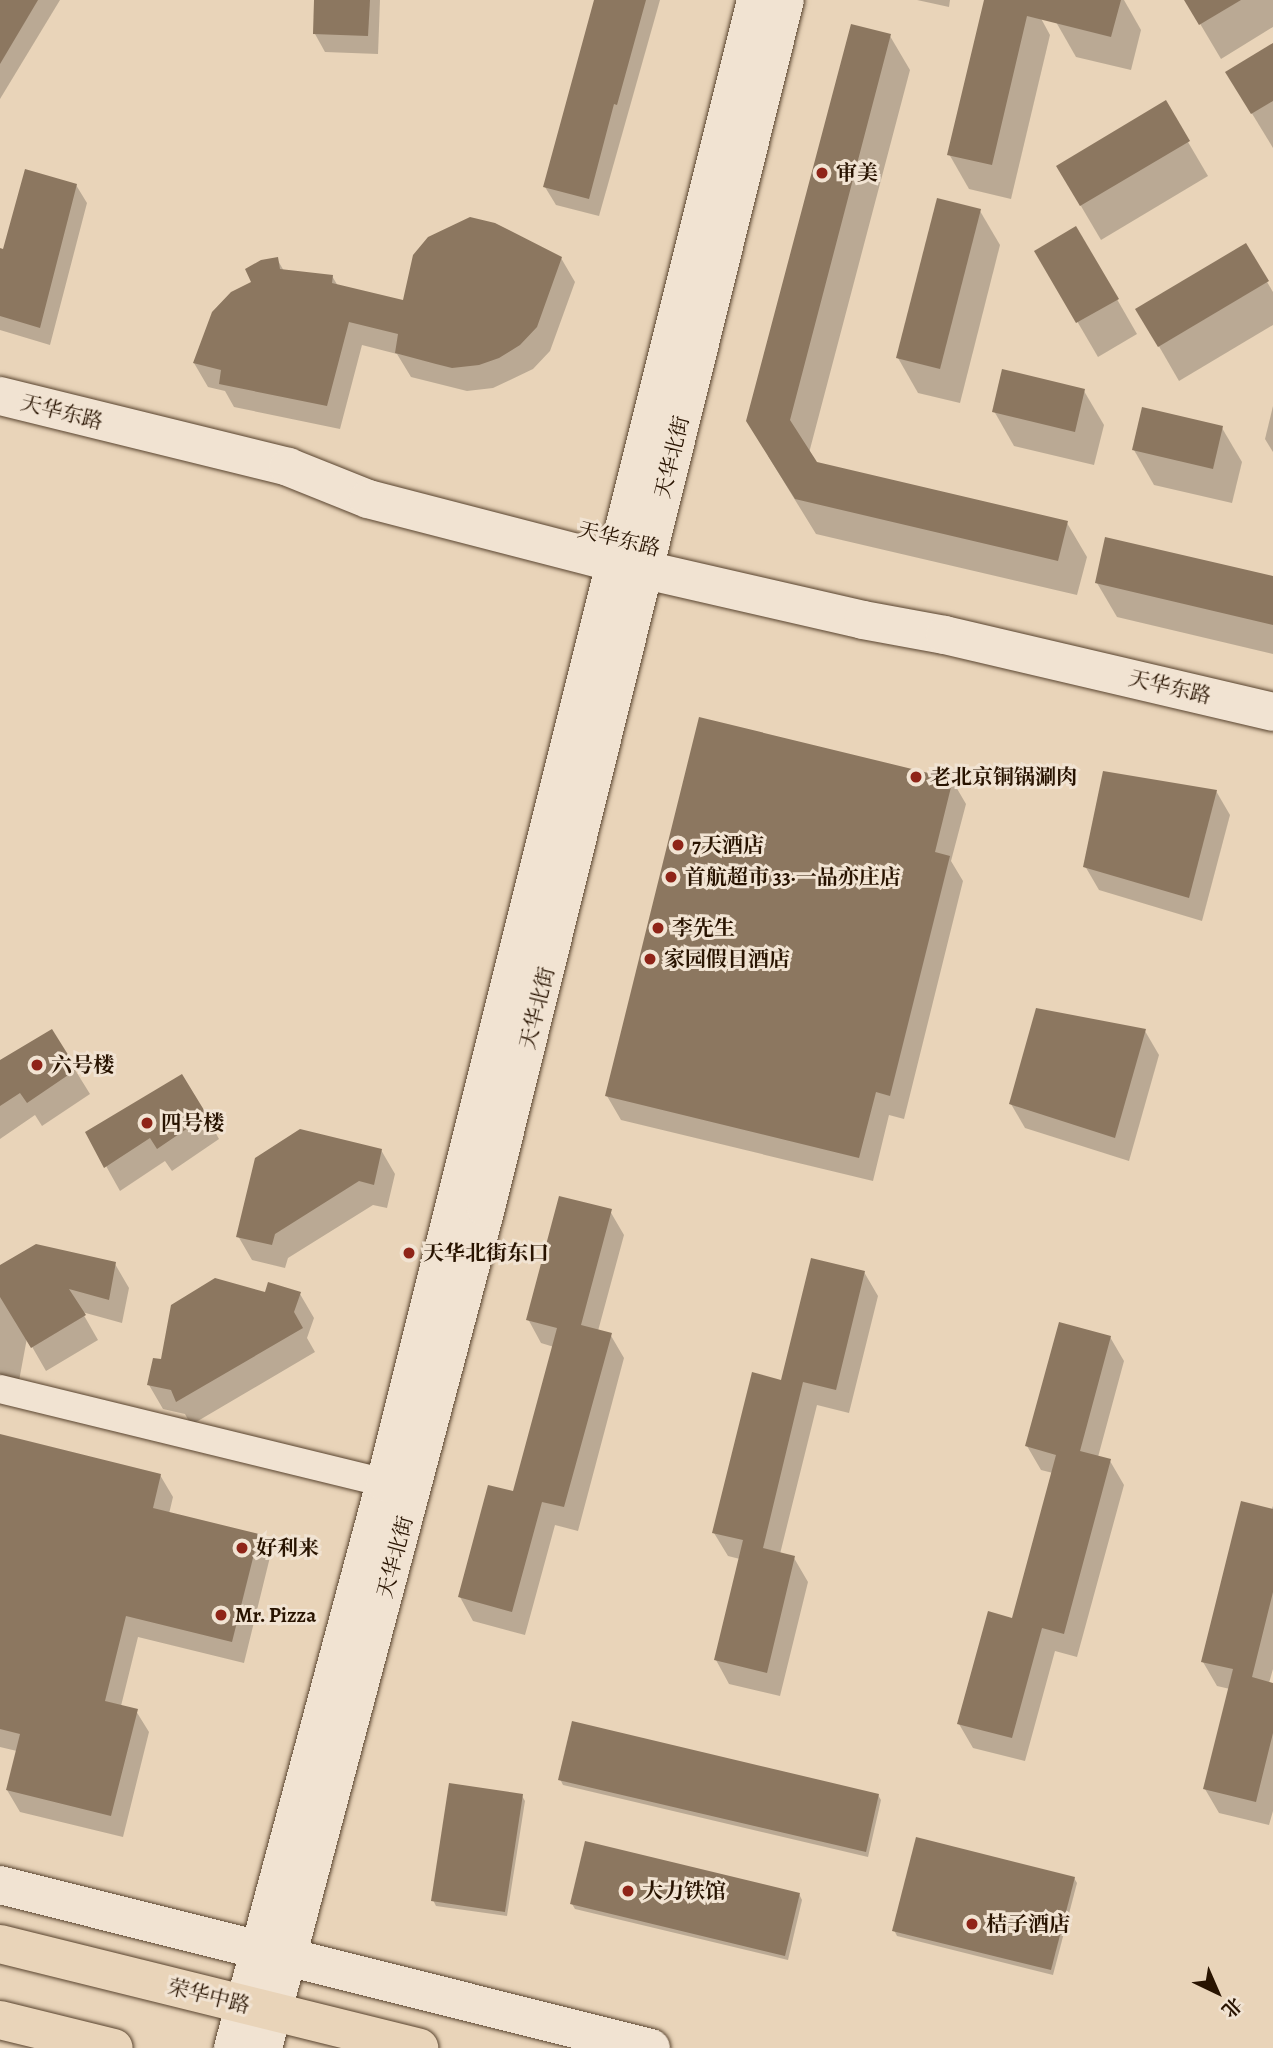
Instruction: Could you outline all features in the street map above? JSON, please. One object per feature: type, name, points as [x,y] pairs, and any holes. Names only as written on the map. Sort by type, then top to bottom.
[{"type":"main road","name":"荣华中路","points":[[0,1944],[419,2048]]},
{"type":"main road","points":[[0,2020],[114,2048]]},
{"type":"street","name":"天华北街","points":[[259,2009],[490,1195],[756,0]]},
{"type":"street","name":"天华北街","points":[[274,1954],[385,1483],[632,555],[785,0]]},
{"type":"street","name":"天华东路","points":[[0,397],[288,467],[368,499],[632,555],[868,599],[944,635],[1273,712]]},
{"type":"street","points":[[0,1389],[385,1483]]},
{"type":"street","points":[[0,1885],[607,2042],[651,2048]]},
{"type":"street","points":[[233,2048],[259,2009]]},
{"type":"street","points":[[259,2009],[263,2048]]},
{"type":"building","points":[[0,0],[38,0],[0,64]]},
{"type":"building","points":[[314,0],[370,0],[368,36],[313,34]]},
{"type":"building","points":[[594,0],[646,0],[617,105],[614,104],[589,199],[543,187]]},
{"type":"building","points":[[984,0],[1121,0],[1111,37],[1027,16],[992,165],[947,155]]},
{"type":"building","points":[[1184,0],[1241,0],[1199,25]]},
{"type":"building","points":[[851,24],[891,34],[790,420],[817,462],[1068,521],[1058,561],[795,499],[746,421]]},
{"type":"building","points":[[1273,43],[1273,101],[1251,114],[1225,72]]},
{"type":"building","points":[[1166,100],[1190,141],[1080,206],[1056,166]]},
{"type":"building","points":[[25,169],[77,184],[40,328],[0,316],[0,248],[3,249]]},
{"type":"building","points":[[937,198],[981,209],[940,369],[896,358]]},
{"type":"building","points":[[470,217],[495,223],[562,257],[537,327],[520,345],[499,358],[479,365],[452,368],[395,353],[398,334],[349,322],[327,406],[219,384],[221,370],[193,363],[212,312],[231,292],[251,282],[245,269],[261,260],[278,257],[280,269],[333,275],[332,283],[403,300],[413,255],[428,237]]},
{"type":"building","points":[[1076,226],[1119,299],[1076,323],[1034,251]]},
{"type":"building","points":[[1246,243],[1269,281],[1158,347],[1135,309]]},
{"type":"building","points":[[1002,369],[1085,389],[1075,432],[992,412]]},
{"type":"building","points":[[1142,407],[1223,426],[1213,469],[1132,450]]},
{"type":"building","points":[[1105,537],[1273,576],[1273,625],[1095,583]]},
{"type":"building","points":[[699,717],[953,779],[935,852],[950,856],[890,1096],[876,1092],[859,1158],[605,1096]]},
{"type":"building","points":[[1103,771],[1217,790],[1189,898],[1083,867]]},
{"type":"building","points":[[1036,1008],[1146,1029],[1115,1138],[1009,1104]]},
{"type":"building","name":"六号楼","points":[[52,1029],[77,1069],[27,1103],[20,1093],[0,1106],[0,1060]]},
{"type":"building","name":"四号楼","points":[[182,1074],[207,1115],[157,1149],[150,1138],[104,1168],[85,1132]]},
{"type":"building","points":[[300,1129],[382,1149],[374,1185],[359,1181],[275,1234],[272,1245],[236,1237],[255,1158]]},
{"type":"building","points":[[559,1196],[612,1209],[581,1325],[612,1333],[564,1507],[542,1502],[512,1612],[458,1597],[488,1485],[513,1491],[557,1328],[526,1320]]},
{"type":"building","points":[[36,1244],[116,1262],[109,1300],[69,1289],[86,1315],[31,1348],[0,1297],[0,1265]]},
{"type":"building","points":[[811,1258],[865,1271],[836,1390],[803,1382],[763,1548],[795,1556],[767,1673],[714,1660],[743,1540],[712,1533],[752,1372],[781,1380]]},
{"type":"building","points":[[215,1278],[265,1292],[268,1282],[301,1292],[294,1312],[303,1328],[176,1402],[171,1390],[147,1385],[153,1358],[161,1359],[171,1305]]},
{"type":"building","points":[[1059,1322],[1111,1336],[1080,1451],[1111,1459],[1064,1634],[1042,1628],[1012,1738],[957,1724],[988,1611],[1012,1618],[1056,1455],[1025,1446]]},
{"type":"building","points":[[0,1434],[161,1474],[153,1508],[259,1534],[232,1642],[126,1616],[105,1701],[138,1709],[111,1816],[6,1790],[20,1734],[0,1729]]},
{"type":"building","points":[[1241,1501],[1273,1509],[1273,1592],[1252,1677],[1273,1683],[1273,1733],[1256,1802],[1203,1789],[1233,1669],[1201,1662]]},
{"type":"building","points":[[572,1721],[879,1794],[866,1852],[558,1780]]},
{"type":"building","points":[[449,1783],[523,1794],[505,1912],[431,1901]]},
{"type":"building","points":[[916,1837],[1075,1877],[1051,1970],[892,1931]]},
{"type":"building","points":[[585,1841],[800,1893],[785,1956],[570,1904]]},
{"type":"place","name":"审美","points":[[822,173]]},
{"type":"place","name":"老北京铜锅涮肉","points":[[916,777]]},
{"type":"place","name":"7天酒店","points":[[678,845]]},
{"type":"place","name":"首航超市 33·一品亦庄店","points":[[671,877]]},
{"type":"place","name":"李先生","points":[[658,928]]},
{"type":"place","name":"家园假日酒店","points":[[650,959]]},
{"type":"place","name":"六号楼","points":[[37,1065]]},
{"type":"place","name":"四号楼","points":[[147,1123]]},
{"type":"place","name":"天华北街东口","points":[[409,1253]]},
{"type":"place","name":"好利来","points":[[242,1548]]},
{"type":"place","name":"Mr. Pizza","points":[[221,1615]]},
{"type":"place","name":"大力铁馆","points":[[628,1891]]},
{"type":"place","name":"桔子酒店","points":[[972,1924]]}]
